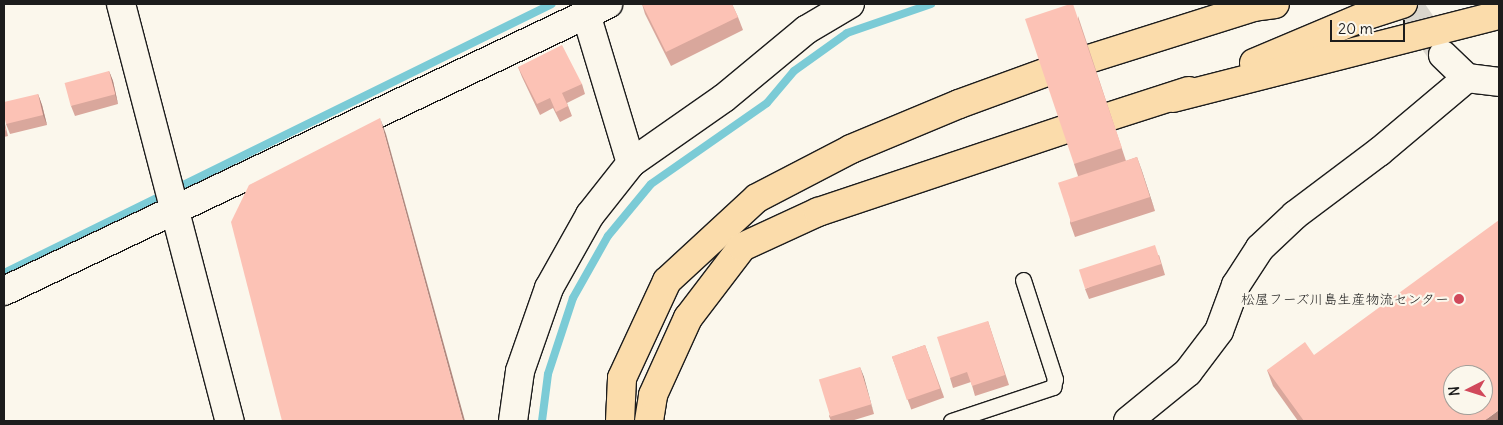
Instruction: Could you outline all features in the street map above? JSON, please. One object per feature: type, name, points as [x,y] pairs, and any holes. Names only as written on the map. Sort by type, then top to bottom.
[{"type":"highway","points":[[1173,98],[1365,16],[1403,4]]},
{"type":"highway","points":[[1092,58],[1264,5]]},
{"type":"highway","points":[[1112,116],[1173,98],[1499,15]]},
{"type":"highway","points":[[620,421],[622,378],[667,281],[757,198],[851,149],[959,104],[1044,73]]},
{"type":"highway","points":[[649,421],[653,395],[688,318],[742,247],[818,212],[1063,130]]},
{"type":"street","points":[[120,4],[230,421]]},
{"type":"street","points":[[513,421],[520,371],[532,328],[549,288],[590,214],[631,163],[724,98],[806,30],[850,4]]},
{"type":"street","points":[[4,291],[597,9],[631,163]]},
{"type":"street","points":[[1443,56],[1467,78],[1499,82]]},
{"type":"street","points":[[1128,421],[1188,372],[1219,331],[1236,285],[1260,248],[1295,215],[1379,152],[1467,78]]},
{"type":"lane","points":[[951,421],[1053,387],[1056,380],[1023,280]]},
{"type":"building","points":[[642,4],[732,4],[738,17],[666,52]]},
{"type":"building","points":[[1073,4],[1122,148],[1074,164],[1025,19]]},
{"type":"building","points":[[562,45],[582,84],[562,93],[568,106],[556,112],[550,98],[537,104],[518,67]]},
{"type":"building","points":[[109,71],[115,94],[71,106],[65,83]]},
{"type":"building","points":[[38,94],[43,115],[6,124],[4,102]]},
{"type":"building","points":[[380,118],[463,421],[282,421],[231,222],[249,185]]},
{"type":"building","points":[[1137,157],[1150,197],[1071,223],[1058,183]]},
{"type":"building","name":"松屋フーズ川島生産物流センター","points":[[1499,220],[1499,410],[1493,414],[1493,365],[1443,365],[1443,415],[1492,415],[1484,421],[1304,421],[1267,370],[1305,342],[1314,355]]},
{"type":"building","points":[[1155,245],[1161,264],[1085,289],[1079,270]]},
{"type":"building","points":[[988,321],[1005,375],[972,386],[967,372],[950,378],[937,337]]},
{"type":"building","points":[[925,345],[940,388],[907,400],[892,356]]},
{"type":"building","points":[[860,367],[871,404],[830,417],[819,380]]},
{"type":"waterway","points":[[4,273],[552,4]]},
{"type":"waterway","points":[[542,421],[548,374],[573,298],[608,236],[651,184],[767,103],[794,71],[847,33],[931,4]]},
{"type":"tunnel","points":[[1408,4],[1441,52]]},
{"type":"place","name":"松屋フーズ川島生産物流センター","points":[[1459,299]]}]
